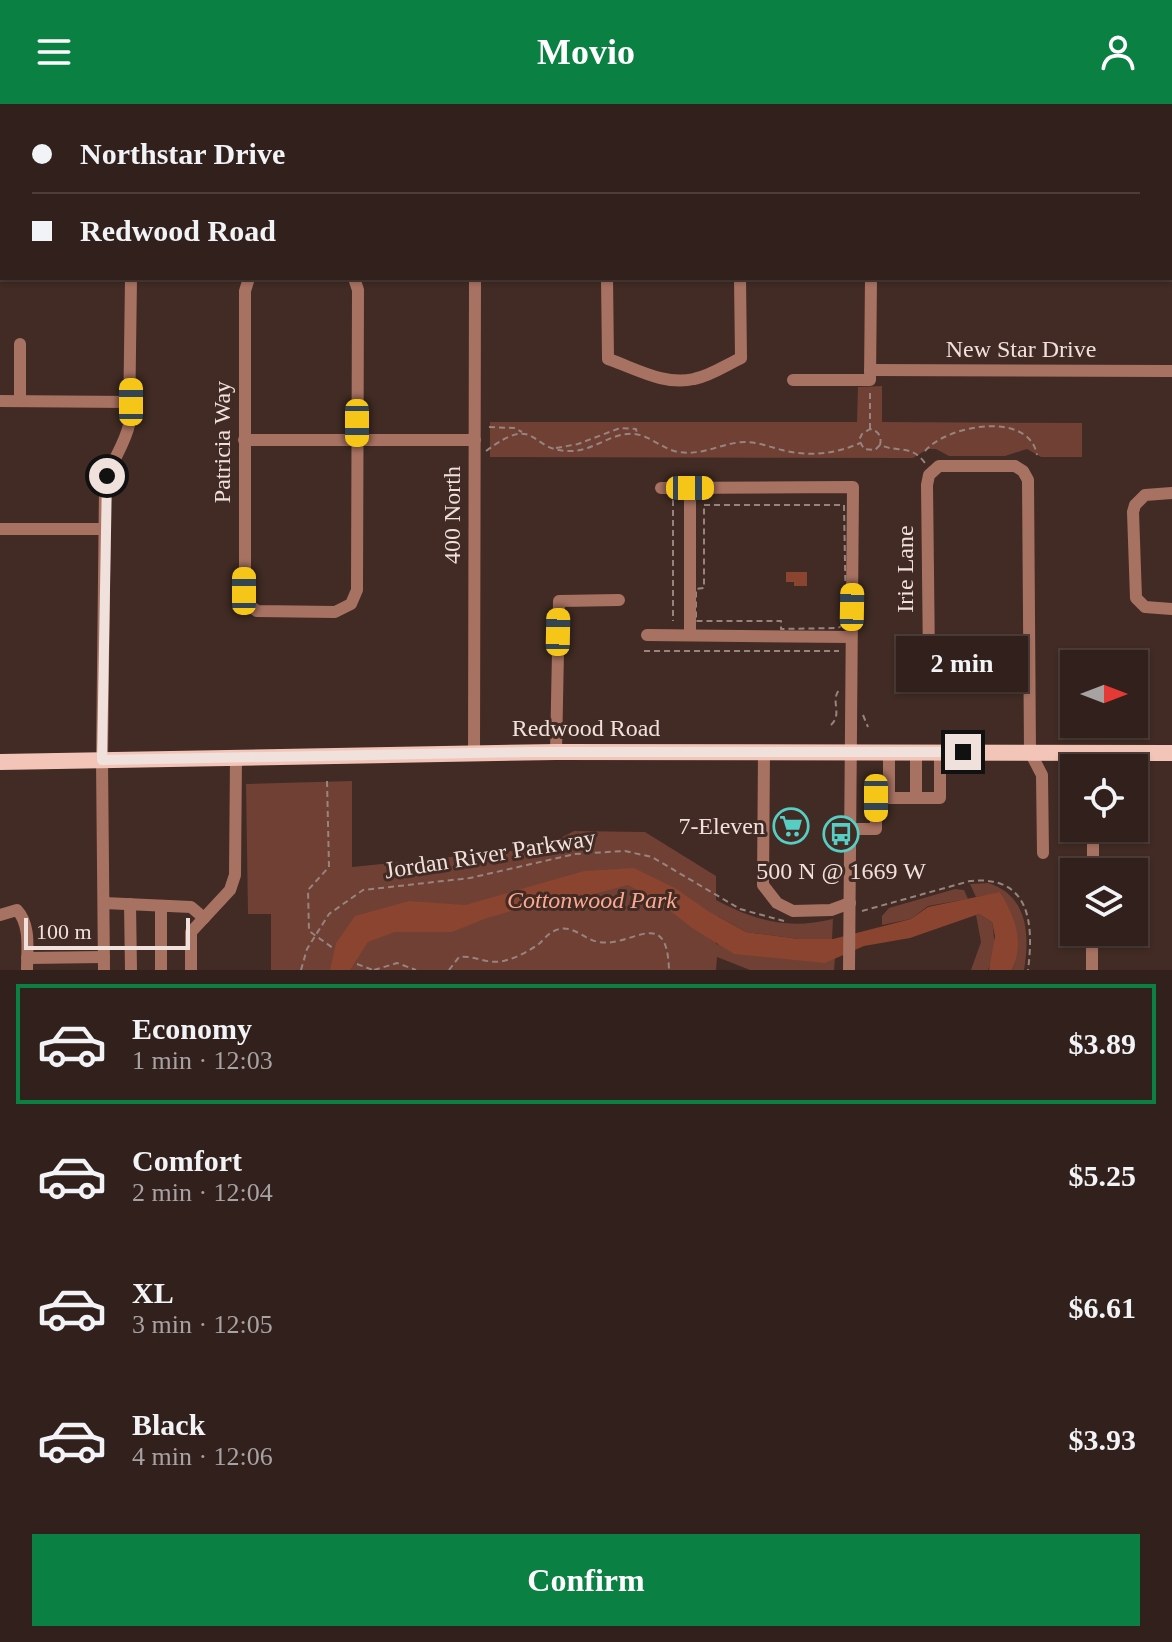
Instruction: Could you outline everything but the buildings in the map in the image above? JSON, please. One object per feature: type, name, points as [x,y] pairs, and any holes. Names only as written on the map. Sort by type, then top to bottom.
[{"type":"main road","name":"Redwood Road","points":[[0,762],[556,752],[1030,752],[1060,756]]},
{"type":"main road","name":"Redwood Road","points":[[1148,755],[1172,753]]},
{"type":"street","points":[[0,915],[17,910],[25,922],[27,964],[104,964],[104,529],[107,476],[127,436],[131,402],[131,280]]},
{"type":"street","name":"Patricia Way","points":[[248,280],[245,291],[244,591],[250,606],[262,611],[335,612],[354,602],[357,590],[357,440]]},
{"type":"street","points":[[355,280],[358,290],[357,440]]},
{"type":"street","name":"400 North","points":[[474,753],[475,280]]},
{"type":"street","points":[[607,280],[608,359],[657,378],[694,380],[741,358],[740,280]]},
{"type":"street","points":[[870,379],[871,280]]},
{"type":"street","points":[[20,344],[20,401]]},
{"type":"street","name":"New Star Drive","points":[[793,380],[1172,371]]},
{"type":"street","points":[[0,401],[131,402]]},
{"type":"street","points":[[244,440],[475,440]]},
{"type":"street","name":"Irie Lane","points":[[945,466],[1011,466],[1020,468],[1026,475],[1028,668],[946,668],[931,665],[927,649],[927,485],[932,471],[945,466]]},
{"type":"street","points":[[667,491],[690,488],[853,487],[850,752],[853,910],[849,970]]},
{"type":"street","points":[[690,488],[690,635]]},
{"type":"street","points":[[1172,493],[1145,495],[1135,505],[1133,512],[1136,598],[1145,607],[1172,609]]},
{"type":"street","points":[[0,529],[104,529]]},
{"type":"street","points":[[556,752],[559,601],[619,600]]},
{"type":"street","points":[[647,635],[851,637]]},
{"type":"street","points":[[1028,668],[1030,752],[1042,775],[1043,853]]},
{"type":"street","points":[[764,752],[763,885],[777,903],[793,911],[853,910]]},
{"type":"street","points":[[889,752],[889,798]]},
{"type":"street","points":[[916,752],[916,798]]},
{"type":"street","points":[[850,829],[876,829],[876,798],[940,798],[940,752]]},
{"type":"street","points":[[191,970],[191,932],[230,890],[235,875],[236,757]]},
{"type":"street","points":[[104,903],[191,907],[204,918]]},
{"type":"street","points":[[130,904],[131,970]]},
{"type":"street","points":[[161,906],[161,970]]},
{"type":"street","points":[[1092,946],[1092,970]]},
{"type":"path","points":[[870,379],[870,429]]},
{"type":"path","points":[[489,427],[518,428],[522,434]]},
{"type":"path","points":[[925,451],[943,438],[965,430],[999,427],[1028,436],[1035,445],[1037,455]]},
{"type":"path","points":[[556,449],[620,428],[636,429],[637,434]]},
{"type":"path","points":[[870,429],[862,434],[860,443],[864,449],[871,451],[880,445],[912,450],[920,455]]},
{"type":"path","points":[[870,429],[880,434],[880,445]]},
{"type":"path","points":[[486,452],[505,437],[522,434],[532,435],[556,449],[579,451],[619,436],[637,434],[682,453],[704,452],[747,442],[791,452],[823,453],[860,443]]},
{"type":"path","points":[[667,491],[673,636]]},
{"type":"path","points":[[704,505],[844,505],[846,618],[843,625],[838,628],[781,629],[781,621],[696,621],[696,589],[704,588],[704,505]]},
{"type":"path","points":[[644,651],[842,651]]},
{"type":"path","points":[[831,725],[838,711],[836,695],[842,687]]},
{"type":"path","points":[[327,781],[329,867],[308,890],[309,931],[333,948]]},
{"type":"path","name":"Jordan River Parkway","points":[[301,970],[307,949],[329,914],[363,890],[470,878],[575,854],[625,851],[652,857],[740,909],[762,917],[794,922]]},
{"type":"path","points":[[853,910],[970,881],[989,879],[1004,884],[1015,893],[1027,912],[1031,945],[1028,970]]},
{"type":"path","points":[[449,970],[459,957],[469,956],[492,963],[508,960],[537,945],[555,930],[572,929],[596,942],[607,943],[639,933],[656,934],[665,942],[669,970]]},
{"type":"path","points":[[357,964],[374,970],[397,963],[416,970]]},
{"type":"green space","points":[[882,386],[882,422],[1082,423],[1082,457],[1041,457],[1027,449],[1005,456],[949,456],[936,449],[928,449],[913,458],[490,457],[490,422],[857,422],[858,387]]},
{"type":"green space","name":"Cottonwood Park","points":[[352,781],[352,867],[541,848],[574,831],[645,832],[716,876],[716,900],[731,907],[773,922],[801,924],[833,919],[832,939],[799,939],[746,932],[717,916],[716,944],[825,962],[835,958],[834,970],[750,970],[717,957],[716,970],[271,970],[271,914],[248,914],[246,784]]},
{"type":"green space","points":[[988,883],[1001,889],[1019,907],[1026,930],[1024,970],[1012,970],[1015,963],[1001,893],[976,897],[970,884]]},
{"type":"green space","points":[[955,889],[964,890],[968,899],[928,906],[911,919],[882,925],[882,916],[889,908]]},
{"type":"green space","points":[[976,915],[992,922],[993,928],[994,952],[988,970],[971,970],[981,942]]},
{"type":"shaded area","points":[[786,572],[807,572],[807,586],[794,586],[794,582],[786,582]]},
{"type":"shaded area","points":[[634,868],[675,888],[746,932],[799,939],[833,939],[911,919],[928,907],[1000,892],[1016,930],[1016,960],[1012,970],[989,970],[995,936],[992,922],[979,914],[910,938],[864,946],[825,963],[734,954],[692,928],[659,902],[628,885],[575,899],[526,907],[452,932],[395,932],[368,942],[350,970],[330,970],[336,943],[355,916],[409,901],[465,905],[584,871]]},
{"type":"place","name":"7-Eleven","points":[[791,826]]},
{"type":"place","name":"500 N @ 1669 W","points":[[841,834]]},
{"type":"route","points":[[107,476],[102,760],[529,752],[963,752]]}]
